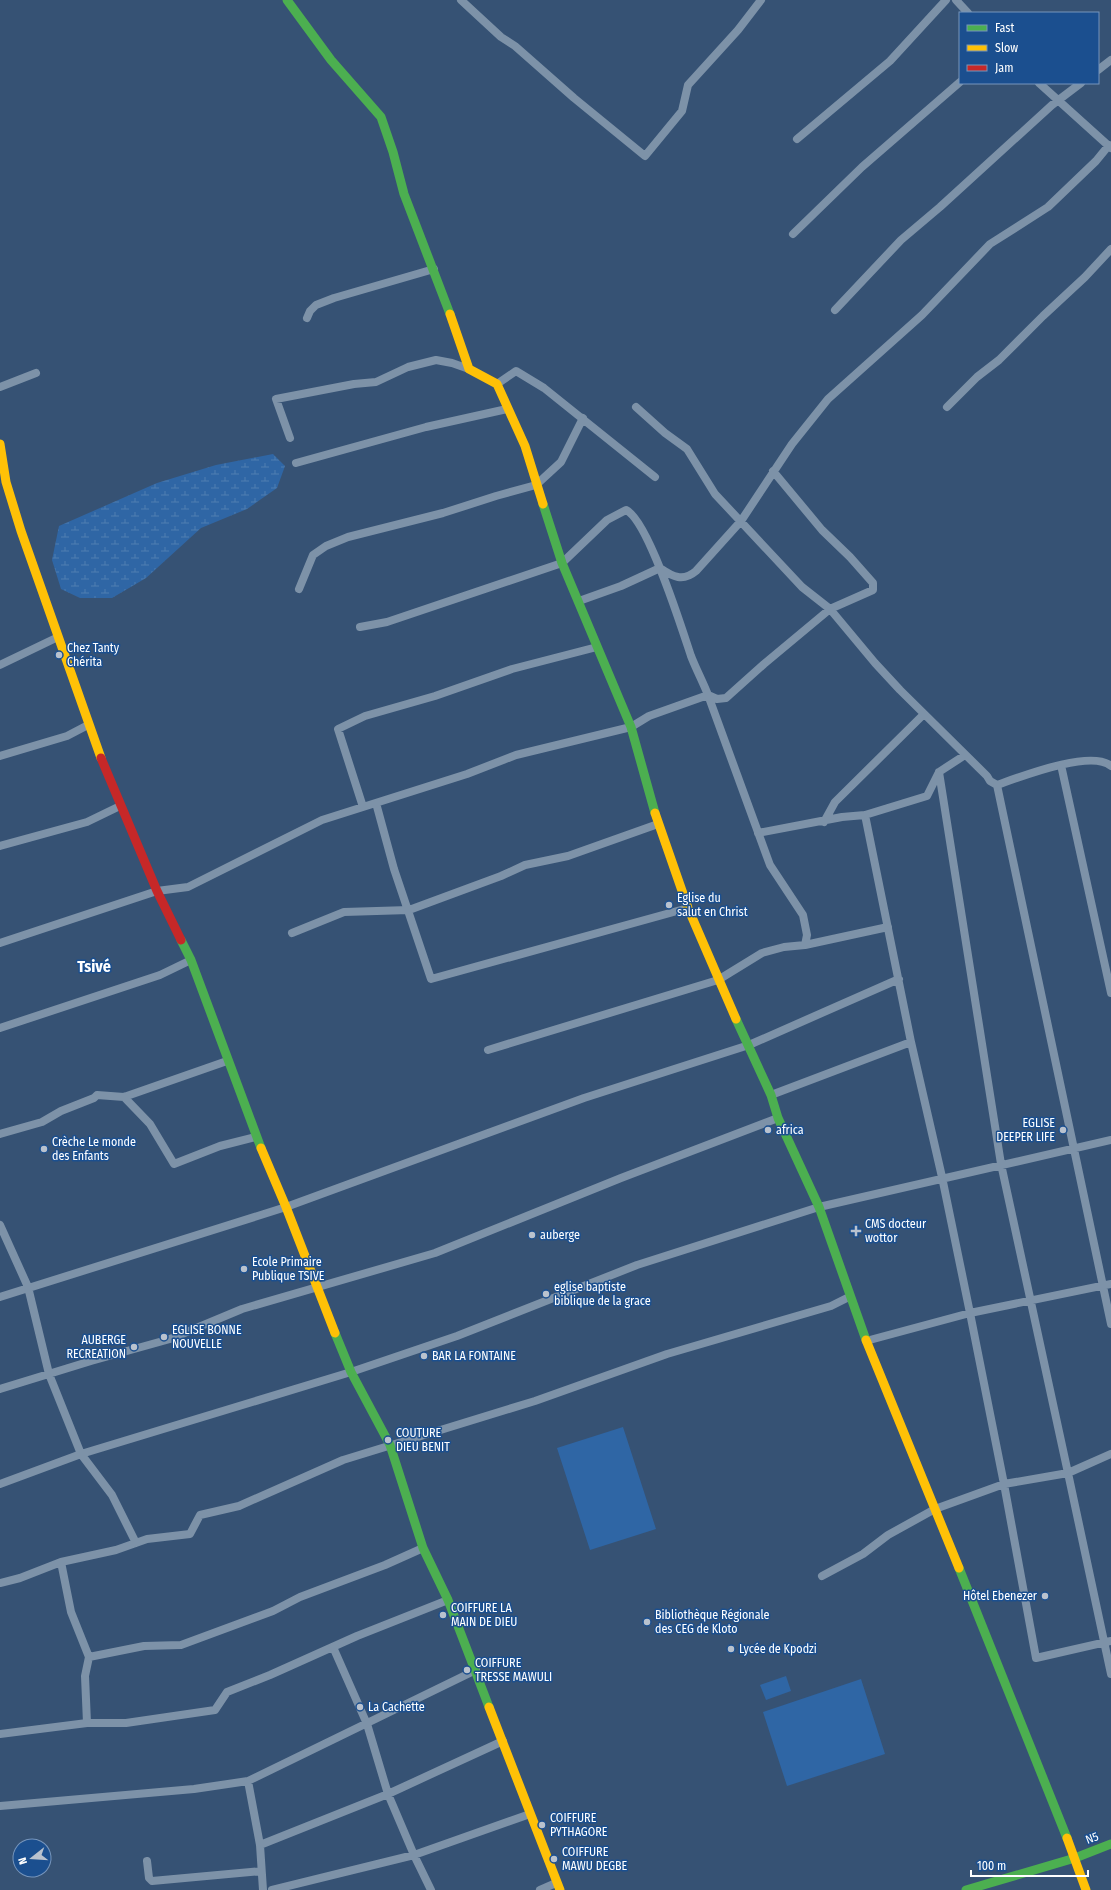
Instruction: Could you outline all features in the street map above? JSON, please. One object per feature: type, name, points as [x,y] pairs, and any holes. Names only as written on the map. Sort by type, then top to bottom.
[{"type":"street","points":[[287,0],[331,60],[381,117],[393,152],[404,194],[456,328],[469,369]]},
{"type":"street","points":[[461,0],[501,38],[515,46],[574,98],[645,156],[682,111],[688,85],[738,30],[761,0]]},
{"type":"street","points":[[797,139],[890,61],[946,0]]},
{"type":"street","points":[[956,0],[967,12]]},
{"type":"street","points":[[1099,69],[1111,60]]},
{"type":"street","points":[[793,234],[862,167],[959,83]]},
{"type":"street","points":[[660,568],[667,573],[682,578],[689,576],[741,521],[773,471],[828,398],[922,315],[990,244],[1048,207],[1110,147],[1040,84]]},
{"type":"street","points":[[835,310],[901,240],[940,207],[1052,105],[1080,84]]},
{"type":"street","points":[[947,407],[977,377],[999,360],[1085,277],[1111,249]]},
{"type":"street","points":[[307,318],[310,311],[316,305],[334,298],[434,270]]},
{"type":"street","points":[[290,438],[276,399],[376,382],[408,367],[436,360],[452,363],[469,369],[497,384],[525,446],[536,485],[562,562],[579,601],[596,647],[631,727],[658,824],[688,908],[718,980],[771,1095],[778,1118],[819,1207],[849,1297],[866,1341],[1075,1858],[1086,1890]]},
{"type":"street","points":[[497,384],[516,370],[544,388],[583,418],[655,477]]},
{"type":"street","points":[[0,387],[36,373]]},
{"type":"street","points":[[636,407],[665,433],[687,449],[715,494],[802,587],[830,609],[875,663],[924,714],[990,781],[997,785],[1074,1149],[1107,1285],[1111,1324]]},
{"type":"street","points":[[296,463],[426,427],[507,409]]},
{"type":"street","points":[[299,589],[313,555],[326,546],[348,537],[443,513],[536,485],[560,462],[583,418]]},
{"type":"street","points":[[0,444],[3,483],[56,638],[88,725],[120,806],[157,891],[191,960],[256,1137],[286,1207],[316,1288],[351,1372],[390,1445],[423,1548],[448,1600],[476,1670],[558,1887],[540,1890]]},
{"type":"street","points":[[0,943],[157,891],[188,887],[322,820],[467,774],[516,755],[631,727],[649,716],[708,695],[717,699],[726,698],[830,609],[873,590],[873,583],[850,557],[822,530],[773,471]]},
{"type":"street","points":[[360,627],[387,622],[562,562],[607,520],[626,510],[631,512],[641,528],[660,568],[692,658],[708,695],[770,865],[803,916],[807,936],[805,945]]},
{"type":"street","points":[[579,601],[621,586],[660,568]]},
{"type":"street","points":[[0,665],[56,638]]},
{"type":"street","points":[[363,807],[338,729],[365,716],[435,696],[512,669],[596,647]]},
{"type":"street","points":[[824,822],[835,802],[924,714]]},
{"type":"street","points":[[0,756],[67,736],[88,725]]},
{"type":"street","points":[[758,833],[824,822],[842,817],[866,815],[927,796],[939,772],[965,755]]},
{"type":"street","points":[[997,785],[1043,768],[1094,761],[1102,761],[1111,766]]},
{"type":"street","points":[[1061,765],[1111,993]]},
{"type":"street","points":[[939,772],[1001,1164],[1030,1302],[1107,1642],[1111,1674]]},
{"type":"street","points":[[376,803],[392,862],[431,979],[688,908]]},
{"type":"street","points":[[0,846],[87,822],[120,806]]},
{"type":"street","points":[[866,815],[910,1042],[942,1177],[970,1314],[1004,1484],[1036,1658],[1107,1642]]},
{"type":"street","points":[[292,933],[344,912],[409,910],[501,876],[525,865],[568,856],[658,824]]},
{"type":"street","points":[[488,1050],[718,980],[762,953],[784,947],[805,945],[888,927]]},
{"type":"street","points":[[0,1028],[160,975],[191,960]]},
{"type":"street","points":[[0,1297],[286,1207],[584,1098],[749,1045],[899,979]]},
{"type":"street","points":[[771,1095],[910,1042]]},
{"type":"street","points":[[0,1134],[42,1122],[61,1111],[94,1098],[97,1095],[124,1097],[227,1061]]},
{"type":"street","points":[[124,1097],[150,1124],[174,1164],[220,1146],[256,1137]]},
{"type":"street","points":[[0,1389],[170,1339],[242,1309],[435,1253],[621,1178],[778,1118]]},
{"type":"street","points":[[0,1484],[81,1454],[351,1372],[457,1336],[637,1265],[819,1207],[942,1177],[1111,1140]]},
{"type":"street","points":[[0,1225],[28,1287],[49,1374],[81,1454],[112,1495],[136,1543]]},
{"type":"street","points":[[866,1341],[970,1314],[1107,1285]]},
{"type":"street","points":[[0,1583],[20,1578],[61,1562],[159,1536],[190,1534],[200,1515],[238,1506],[343,1460],[535,1401],[667,1354],[830,1306],[849,1297]]},
{"type":"street","points":[[822,1576],[863,1554],[888,1535],[935,1509],[1004,1484],[1068,1472],[1111,1454]]},
{"type":"street","points":[[89,1657],[144,1646],[181,1645],[273,1611],[300,1597],[385,1565],[423,1548]]},
{"type":"street","points":[[61,1562],[71,1612],[89,1657],[86,1676],[87,1723]]},
{"type":"street","points":[[0,1734],[87,1723],[126,1723],[215,1710],[227,1692],[357,1636],[448,1600]]},
{"type":"street","points":[[333,1647],[367,1724],[388,1794],[414,1855],[431,1890]]},
{"type":"street","points":[[0,1806],[194,1789],[248,1780],[367,1724],[476,1670]]},
{"type":"street","points":[[260,1845],[388,1794],[503,1741]]},
{"type":"street","points":[[248,1780],[260,1845],[263,1890]]},
{"type":"street","points":[[272,1890],[414,1855],[530,1814]]},
{"type":"street","name":"N5","points":[[966,1890],[1075,1858],[1111,1844]]},
{"type":"street","points":[[147,1861],[149,1878],[152,1881],[261,1871]]},
{"type":"green space","points":[[273,454],[285,466],[277,488],[247,509],[201,528],[146,578],[112,598],[80,598],[61,589],[52,560],[59,526],[157,483],[216,465]]},
{"type":"green space","points":[[623,1427],[656,1529],[590,1550],[557,1448]]},
{"type":"green space","points":[[786,1676],[791,1691],[766,1700],[760,1685]]},
{"type":"green space","points":[[861,1679],[885,1754],[787,1786],[763,1712]]},
{"type":"traffic: fast","points":[[287,0],[331,60],[381,117],[393,152],[404,194],[450,314]]},
{"type":"traffic: fast","points":[[543,504],[562,563],[631,727],[655,813]]},
{"type":"traffic: fast","points":[[181,940],[191,960],[261,1148]]},
{"type":"traffic: fast","points":[[736,1019],[771,1095],[778,1118],[819,1207],[866,1340]]},
{"type":"traffic: fast","points":[[335,1333],[351,1372],[390,1445],[423,1548],[448,1600],[489,1707]]},
{"type":"traffic: fast","points":[[959,1568],[1067,1838]]},
{"type":"traffic: fast","points":[[966,1890],[1075,1858],[1111,1844]]},
{"type":"traffic: slow","points":[[450,314],[469,369],[497,384],[525,446],[543,504]]},
{"type":"traffic: slow","points":[[0,444],[6,482],[21,531],[101,758]]},
{"type":"traffic: slow","points":[[655,813],[688,908],[736,1019]]},
{"type":"traffic: slow","points":[[261,1148],[286,1207],[335,1333]]},
{"type":"traffic: slow","points":[[866,1340],[959,1568]]},
{"type":"traffic: slow","points":[[489,1707],[560,1890]]},
{"type":"traffic: slow","points":[[1067,1838],[1086,1890]]},
{"type":"traffic: jam","points":[[101,758],[157,891],[181,940]]},
{"type":"place","name":"Chez Tanty Chérita","points":[[59,655]]},
{"type":"place","name":"Eglise du salut en Christ","points":[[669,905]]},
{"type":"place","name":"africa","points":[[768,1130]]},
{"type":"place","name":"EGLISE DEEPER LIFE","points":[[1063,1130]]},
{"type":"place","name":"Crèche Le monde des Enfants","points":[[44,1149]]},
{"type":"place","name":"CMS docteur wottor","points":[[856,1231]]},
{"type":"place","name":"auberge","points":[[532,1235]]},
{"type":"place","name":"Ecole Primaire Publique TSIVE","points":[[244,1269]]},
{"type":"place","name":"eglise baptiste biblique de la grace","points":[[546,1294]]},
{"type":"place","name":"EGLISE BONNE NOUVELLE","points":[[164,1337]]},
{"type":"place","name":"AUBERGE RECREATION","points":[[134,1347]]},
{"type":"place","name":"BAR LA FONTAINE","points":[[424,1356]]},
{"type":"place","name":"COUTURE DIEU BENIT","points":[[388,1440]]},
{"type":"place","name":"Hôtel Ebenezer","points":[[1045,1596]]},
{"type":"place","name":"COIFFURE LA MAIN DE DIEU","points":[[443,1615]]},
{"type":"place","name":"Bibliothèque Régionale des CEG de Kloto","points":[[647,1622]]},
{"type":"place","name":"Lycée de Kpodzi","points":[[731,1649]]},
{"type":"place","name":"COIFFURE TRESSE MAWULI","points":[[467,1670]]},
{"type":"place","name":"La Cachette","points":[[360,1707]]},
{"type":"place","name":"COIFFURE PYTHAGORE","points":[[542,1825]]},
{"type":"place","name":"COIFFURE MAWU DEGBE","points":[[554,1859]]},
{"type":"district","name":"Tsivé","points":[[94,966]]}]
